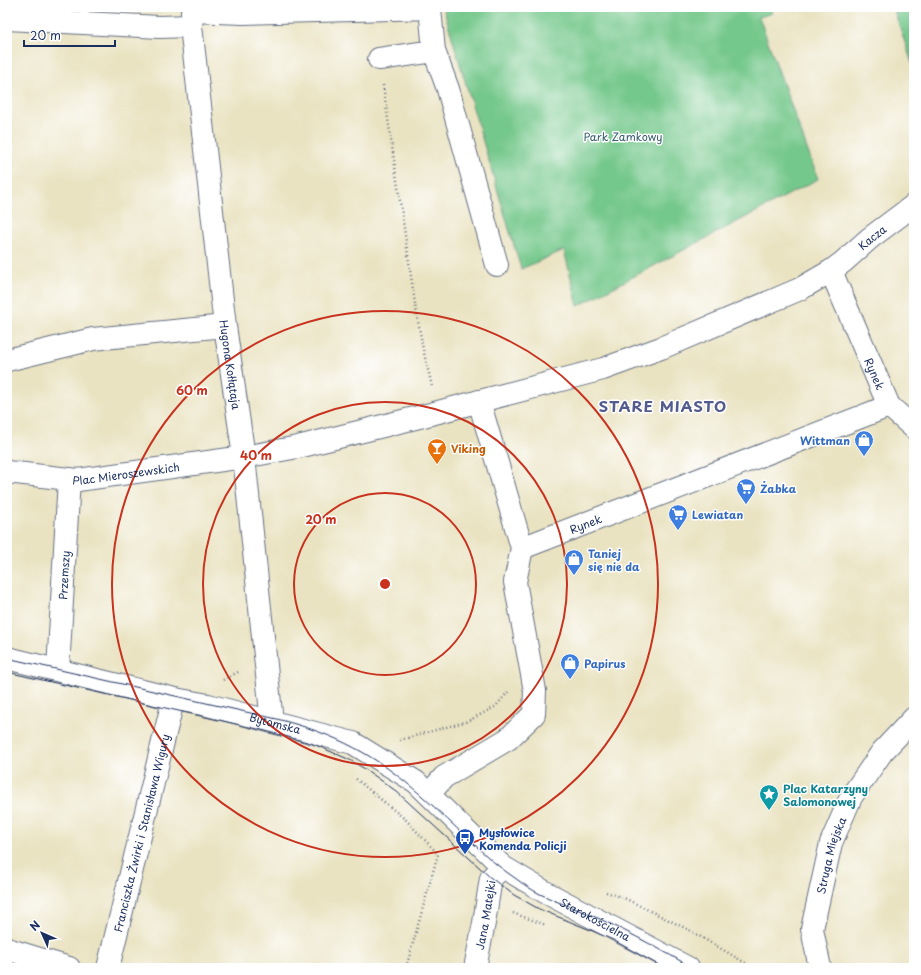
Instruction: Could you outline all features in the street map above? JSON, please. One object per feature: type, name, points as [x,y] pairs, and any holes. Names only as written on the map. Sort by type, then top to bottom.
[{"type":"street","points":[[7,19],[160,27],[192,15],[430,8],[434,51],[448,89],[497,265]]},
{"type":"street","name":"Hugona Kołłątaja","points":[[192,15],[226,326],[244,457],[272,722]]},
{"type":"street","points":[[379,59],[434,51]]},
{"type":"street","name":"Kacza","points":[[832,271],[870,238],[914,205]]},
{"type":"street","points":[[244,457],[298,447],[603,369],[661,348],[800,289],[832,271]]},
{"type":"street","name":"Rynek","points":[[522,548],[889,406],[832,271]]},
{"type":"street","points":[[7,360],[94,339],[226,326]]},
{"type":"street","points":[[429,794],[444,777],[508,739],[534,714],[536,691],[515,582],[522,548],[479,401]]},
{"type":"street","points":[[889,406],[914,428]]},
{"type":"street","name":"Plac Mieroszewskich","points":[[7,472],[78,480],[244,457]]},
{"type":"street","name":"Przemszy","points":[[58,670],[69,479]]},
{"type":"street","name":"Bytomska","points":[[7,658],[208,706],[354,743],[416,782],[504,867]]},
{"type":"street","name":"Franciszka Żwirki i Stanisława Wigury","points":[[108,968],[171,709],[176,699]]},
{"type":"street","name":"Struga Miejska","points":[[820,968],[812,929],[831,842],[851,797],[882,752],[914,718]]},
{"type":"street","name":"Jana Matejki","points":[[475,968],[491,878],[504,867]]},
{"type":"street","name":"Starokościelna","points":[[504,867],[545,892],[688,968]]},
{"type":"street","points":[[7,949],[69,968]]},
{"type":"path","points":[[379,59],[423,349],[434,392],[453,389],[459,407]]},
{"type":"path","points":[[208,706],[212,689],[243,667]]},
{"type":"path","points":[[397,741],[468,721],[495,707],[508,691]]},
{"type":"path","points":[[355,778],[406,820],[438,854],[406,968]]},
{"type":"path","points":[[603,891],[624,898],[688,930],[754,968]]},
{"type":"green space","name":"Park Zamkowy","points":[[443,7],[769,7],[772,13],[759,17],[818,179],[578,306],[564,250],[521,269]]},
{"type":"green space","points":[[893,7],[914,7],[914,69]]},
{"type":"tram line","points":[[7,658],[277,719],[337,739],[371,758],[405,782],[493,862],[528,887],[548,898],[594,916],[625,931],[693,968]]},
{"type":"tram line","points":[[7,672],[258,729],[311,743],[348,759],[396,791],[491,878],[514,895],[539,909],[613,940],[664,968]]},
{"type":"place","name":"Wittman","points":[[864,457]]},
{"type":"place","name":"Viking","points":[[437,465]]},
{"type":"place","name":"Żabka","points":[[746,505]]},
{"type":"place","name":"Lewiatan","points":[[678,531]]},
{"type":"place","name":"Taniej się nie da","points":[[574,576]]},
{"type":"place","name":"Papirus","points":[[570,680]]},
{"type":"place","name":"Plac Katarzyny Salomonowej","points":[[769,811]]},
{"type":"place","name":"Mysłowice Komenda Policji","points":[[465,855]]},
{"type":"district","name":"STARE MIASTO","points":[[663,405]]}]
